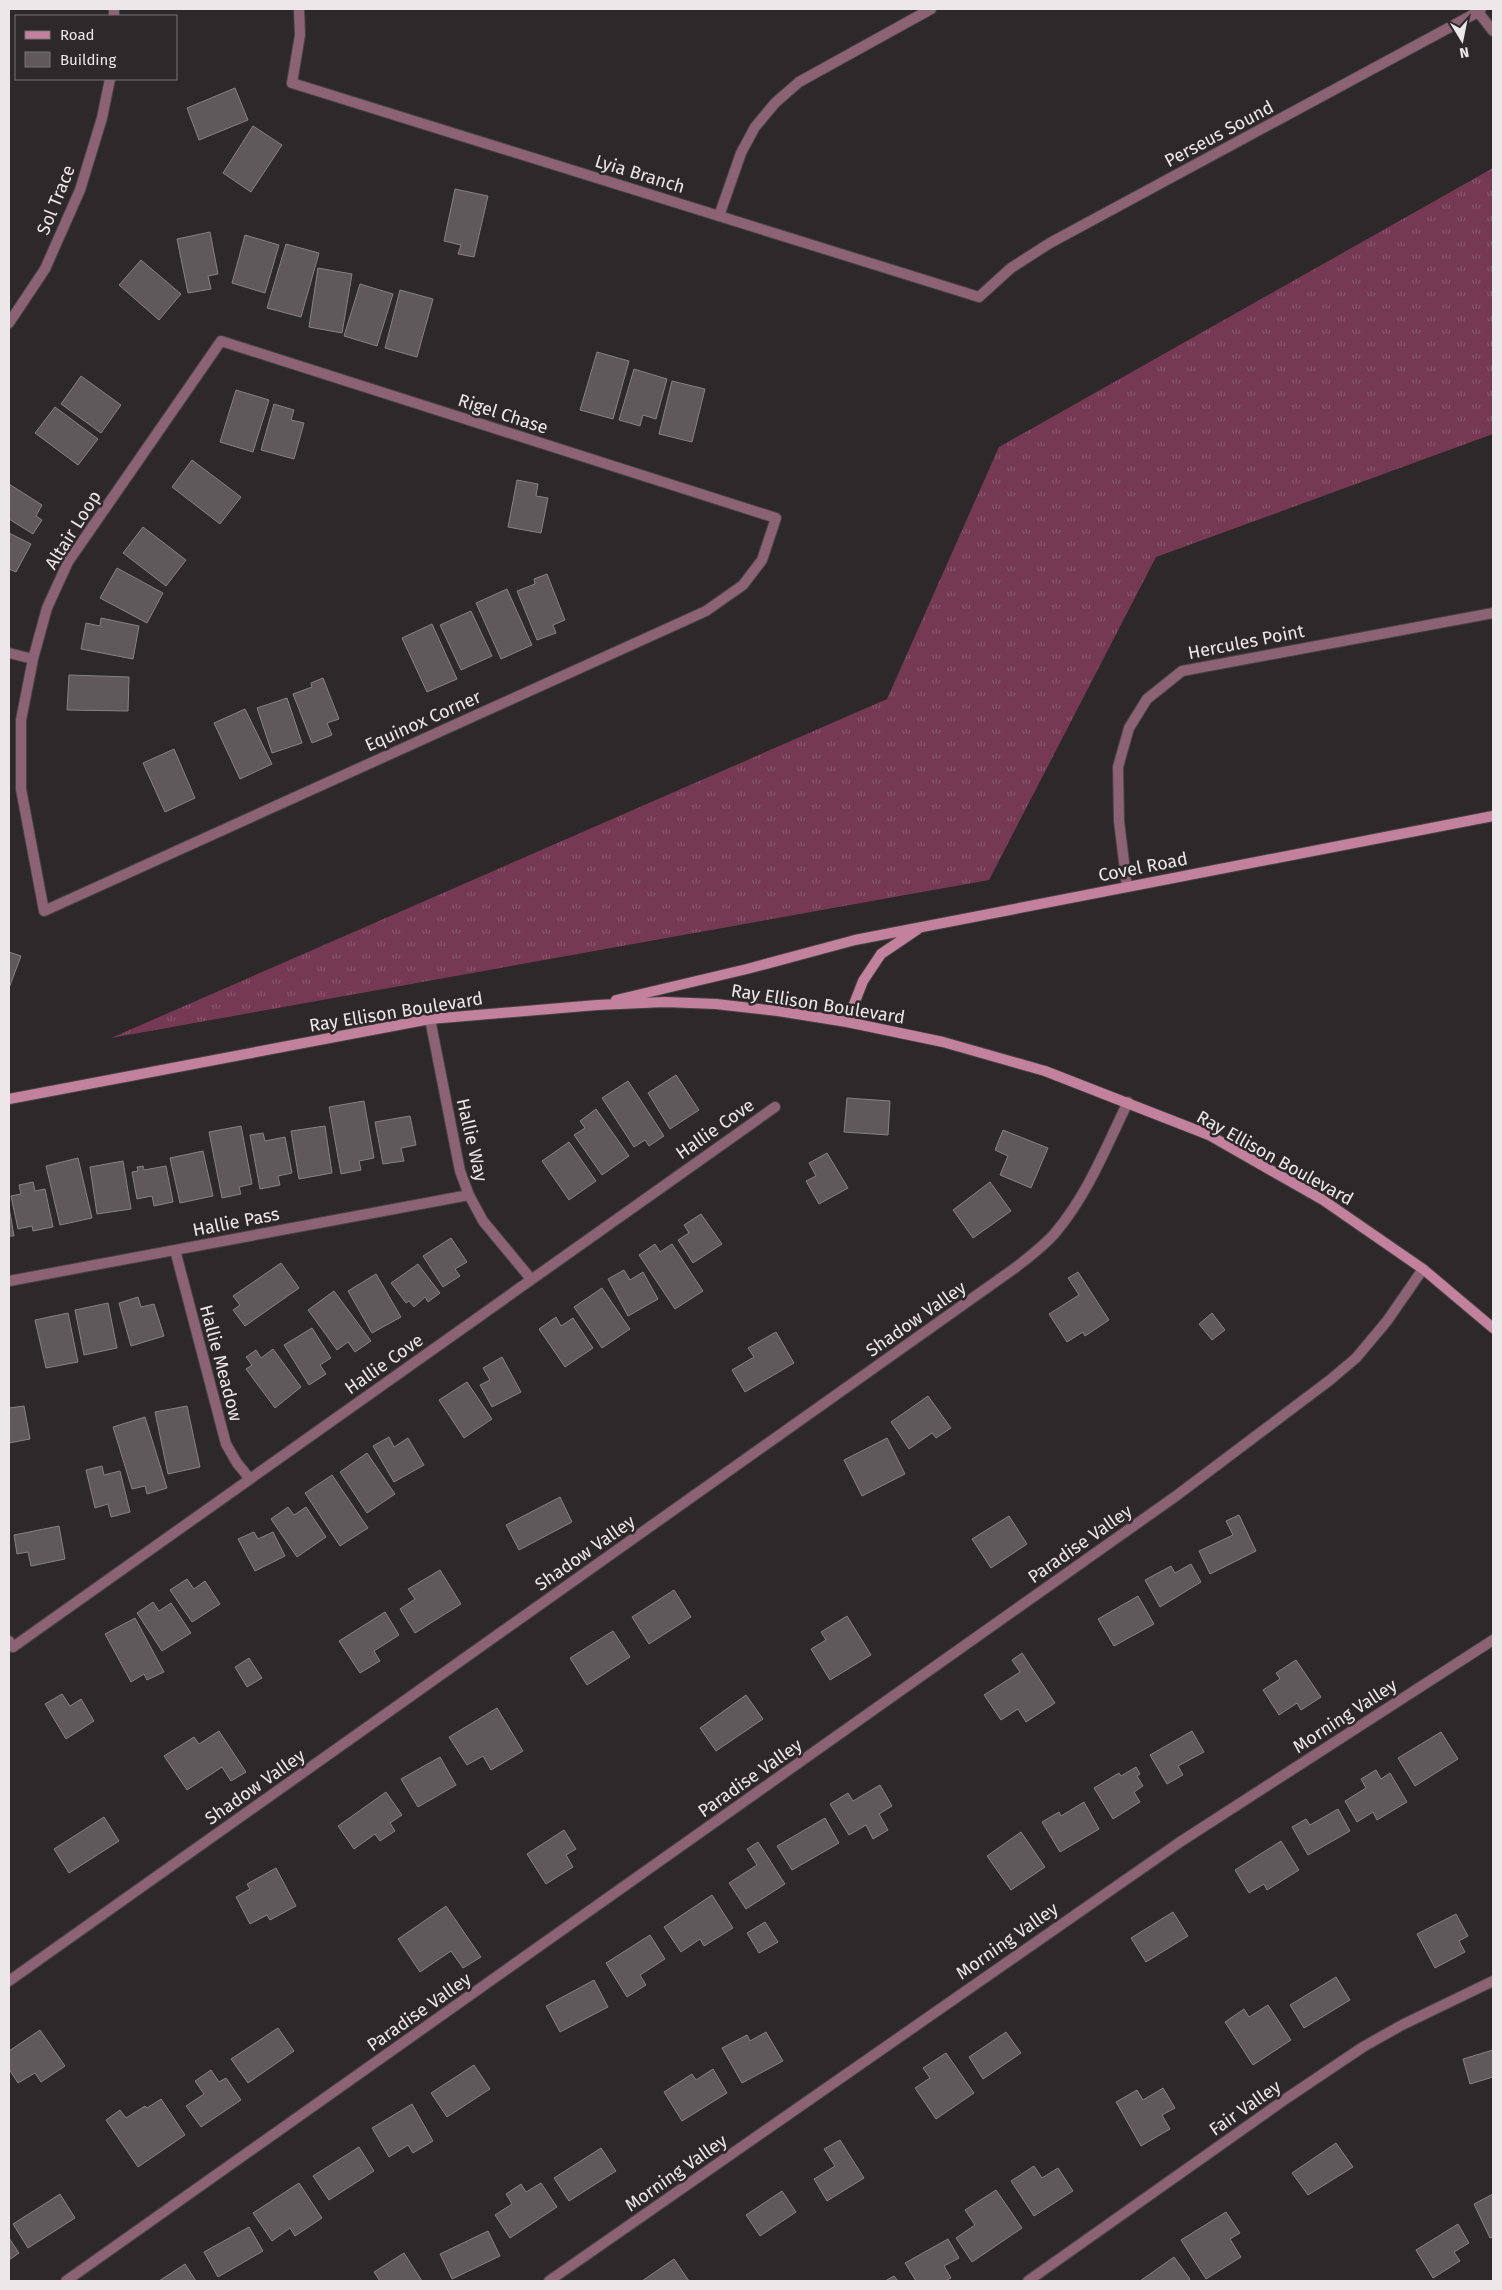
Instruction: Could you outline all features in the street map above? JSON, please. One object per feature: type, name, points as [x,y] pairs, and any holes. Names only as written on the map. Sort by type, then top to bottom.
[{"type":"street","name":"Lyia Branch","points":[[300,9],[300,35],[292,83],[979,297]]},
{"type":"street","points":[[719,216],[754,127],[775,103],[799,82],[932,9]]},
{"type":"street","points":[[1479,11],[1493,31]]},
{"type":"street","name":"Perseus Sound","points":[[979,297],[1012,268],[1050,243],[1479,11]]},
{"type":"street","name":"Sol Trace","points":[[9,323],[45,269],[80,190],[102,118],[110,80]]},
{"type":"street","name":"Rigel Chase","points":[[221,341],[776,518]]},
{"type":"street","name":"Altair Loop","points":[[44,911],[21,790],[21,720],[33,659],[47,608],[68,562],[221,341]]},
{"type":"street","name":"Equinox Corner","points":[[44,911],[706,611],[743,586],[762,560],[776,518]]},
{"type":"street","name":"Hercules Point","points":[[1127,887],[1119,821],[1118,767],[1129,728],[1147,699],[1182,671],[1493,613]]},
{"type":"street","points":[[9,653],[33,659]]},
{"type":"street","name":"Covel Road","points":[[847,1022],[863,981],[881,954],[924,926],[1493,816]]},
{"type":"street","points":[[597,1004],[747,969],[855,940],[924,926]]},
{"type":"street","name":"Ray Ellison Boulevard","points":[[9,1098],[430,1019],[597,1004],[665,1002],[716,1004],[778,1011],[847,1022],[943,1042],[1045,1071],[1209,1135],[1323,1200],[1423,1269],[1493,1328]]},
{"type":"street","name":"Hallie Way","points":[[430,1019],[460,1171],[468,1195],[483,1221],[532,1279]]},
{"type":"street","name":"Shadow Valley","points":[[9,1981],[1015,1268],[1054,1234],[1074,1209],[1090,1181],[1128,1102]]},
{"type":"street","name":"Hallie Cove","points":[[11,1644],[250,1479],[774,1107]]},
{"type":"street","name":"Hallie Pass","points":[[9,1281],[468,1195]]},
{"type":"street","name":"Hallie Meadow","points":[[175,1250],[226,1444],[237,1463],[250,1479]]},
{"type":"street","name":"Paradise Valley","points":[[66,2281],[1176,1496],[1330,1380],[1356,1358],[1387,1321],[1423,1269]]},
{"type":"street","name":"Morning Valley","points":[[549,2281],[1180,1842],[1493,1640]]},
{"type":"street","name":"Fair Valley","points":[[1028,2281],[1363,2047],[1402,2025],[1493,1981]]},
{"type":"green space","points":[[1493,168],[1493,434],[1156,557],[989,880],[111,1038],[887,699],[999,447]]},
{"type":"building","points":[[235,88],[248,120],[199,140],[187,108]]},
{"type":"building","points":[[253,126],[282,145],[251,192],[223,173]]},
{"type":"building","points":[[455,189],[488,196],[474,257],[458,254],[461,245],[444,241]]},
{"type":"building","points":[[210,232],[218,274],[208,276],[211,289],[188,293],[177,239]]},
{"type":"building","points":[[245,235],[279,245],[265,293],[232,283]]},
{"type":"building","points":[[286,244],[319,253],[301,317],[267,308]]},
{"type":"building","points":[[141,260],[181,294],[159,320],[119,285]]},
{"type":"building","points":[[318,268],[352,274],[342,333],[309,327]]},
{"type":"building","points":[[360,284],[393,294],[377,346],[344,336]]},
{"type":"building","points":[[400,290],[433,299],[417,357],[385,348]]},
{"type":"building","points":[[597,352],[629,361],[613,419],[580,410]]},
{"type":"building","points":[[634,369],[667,379],[656,419],[643,415],[640,426],[619,420]]},
{"type":"building","points":[[81,376],[121,405],[101,433],[61,404]]},
{"type":"building","points":[[672,381],[705,389],[692,442],[659,434]]},
{"type":"building","points":[[236,390],[269,400],[253,452],[220,442]]},
{"type":"building","points":[[274,404],[294,410],[291,420],[304,423],[294,459],[261,450]]},
{"type":"building","points":[[55,407],[98,439],[78,465],[35,433]]},
{"type":"building","points":[[192,460],[241,497],[220,524],[172,487]]},
{"type":"building","points":[[517,480],[538,484],[536,496],[548,498],[541,533],[508,527]]},
{"type":"building","points":[[9,484],[42,505],[36,516],[42,520],[33,534],[9,519]]},
{"type":"building","points":[[143,527],[186,560],[166,586],[123,553]]},
{"type":"building","points":[[9,533],[31,544],[16,572],[9,569]]},
{"type":"building","points":[[117,568],[163,593],[147,623],[100,598]]},
{"type":"building","points":[[547,574],[565,620],[553,625],[556,633],[537,640],[517,591],[535,584],[534,579]]},
{"type":"building","points":[[507,589],[532,645],[501,659],[476,603]]},
{"type":"building","points":[[471,611],[492,656],[461,670],[440,625]]},
{"type":"building","points":[[101,618],[139,626],[133,659],[81,649],[86,623],[100,626]]},
{"type":"building","points":[[432,624],[457,679],[427,692],[402,638]]},
{"type":"building","points":[[69,675],[129,677],[128,711],[67,710]]},
{"type":"building","points":[[323,678],[339,719],[327,723],[332,735],[312,743],[293,694],[312,687],[311,683]]},
{"type":"building","points":[[287,698],[302,743],[272,753],[257,708]]},
{"type":"building","points":[[245,709],[272,764],[240,779],[214,723]]},
{"type":"building","points":[[174,749],[195,798],[165,812],[143,763]]},
{"type":"building","points":[[9,952],[21,956],[9,988]]},
{"type":"building","points":[[676,1075],[699,1110],[670,1129],[648,1093]]},
{"type":"building","points":[[628,1081],[664,1136],[649,1146],[645,1140],[634,1147],[602,1098]]},
{"type":"building","points":[[847,1098],[890,1101],[888,1135],[844,1132]]},
{"type":"building","points":[[364,1101],[374,1158],[359,1161],[361,1170],[341,1174],[329,1107]]},
{"type":"building","points":[[596,1109],[629,1156],[602,1175],[574,1135],[585,1128],[580,1121]]},
{"type":"building","points":[[410,1116],[416,1145],[401,1148],[404,1161],[383,1164],[375,1122]]},
{"type":"building","points":[[241,1126],[252,1184],[239,1187],[241,1194],[222,1198],[209,1132]]},
{"type":"building","points":[[325,1126],[332,1173],[299,1179],[291,1131]]},
{"type":"building","points":[[1003,1130],[1048,1148],[1031,1188],[1000,1175],[1008,1156],[995,1150]]},
{"type":"building","points":[[263,1133],[265,1141],[285,1137],[292,1173],[278,1176],[280,1185],[260,1189],[250,1135]]},
{"type":"building","points":[[569,1142],[596,1181],[569,1200],[542,1161]]},
{"type":"building","points":[[203,1151],[213,1196],[180,1203],[170,1158]]},
{"type":"building","points":[[827,1153],[848,1188],[819,1204],[806,1181],[816,1176],[809,1163]]},
{"type":"building","points":[[78,1158],[92,1218],[60,1225],[46,1166]]},
{"type":"building","points":[[123,1161],[131,1209],[97,1214],[90,1167]]},
{"type":"building","points":[[143,1166],[144,1170],[166,1166],[173,1202],[154,1206],[152,1196],[137,1199],[132,1172],[138,1171],[137,1167]]},
{"type":"building","points":[[33,1182],[35,1191],[45,1189],[53,1227],[33,1231],[32,1226],[18,1229],[11,1196],[21,1194],[19,1185]]},
{"type":"building","points":[[990,1182],[1011,1211],[973,1238],[953,1210]]},
{"type":"building","points":[[9,1207],[14,1236],[9,1236]]},
{"type":"building","points":[[701,1214],[722,1244],[693,1263],[678,1240],[689,1233],[684,1225]]},
{"type":"building","points":[[451,1238],[467,1262],[455,1269],[460,1276],[443,1287],[423,1256]]},
{"type":"building","points":[[655,1244],[660,1252],[672,1244],[703,1291],[675,1309],[639,1255]]},
{"type":"building","points":[[281,1263],[299,1288],[245,1326],[233,1310],[240,1305],[233,1296]]},
{"type":"building","points":[[418,1264],[440,1293],[428,1302],[425,1297],[414,1307],[409,1301],[406,1303],[391,1283]]},
{"type":"building","points":[[624,1270],[630,1280],[643,1272],[658,1299],[628,1316],[608,1279]]},
{"type":"building","points":[[1078,1272],[1109,1320],[1085,1336],[1083,1332],[1067,1342],[1049,1314],[1079,1295],[1068,1278]]},
{"type":"building","points":[[376,1274],[401,1317],[372,1333],[348,1291]]},
{"type":"building","points":[[602,1288],[630,1329],[602,1348],[574,1307]]},
{"type":"building","points":[[334,1291],[371,1341],[355,1352],[348,1342],[337,1350],[308,1310]]},
{"type":"building","points":[[138,1297],[141,1307],[154,1304],[164,1336],[131,1346],[119,1303]]},
{"type":"building","points":[[108,1303],[117,1348],[84,1355],[75,1310]]},
{"type":"building","points":[[68,1313],[78,1362],[46,1368],[35,1320]]},
{"type":"building","points":[[1212,1313],[1225,1330],[1212,1340],[1199,1324]]},
{"type":"building","points":[[556,1317],[561,1326],[573,1318],[593,1348],[565,1367],[539,1329]]},
{"type":"building","points":[[312,1328],[331,1358],[320,1365],[326,1374],[309,1385],[284,1345]]},
{"type":"building","points":[[776,1332],[794,1363],[745,1392],[732,1370],[754,1357],[748,1348]]},
{"type":"building","points":[[273,1349],[301,1387],[275,1408],[246,1369],[252,1365],[246,1357],[256,1350],[261,1358]]},
{"type":"building","points":[[502,1357],[521,1392],[492,1407],[480,1385],[490,1380],[483,1368]]},
{"type":"building","points":[[467,1382],[492,1419],[464,1438],[439,1400]]},
{"type":"building","points":[[928,1396],[951,1428],[936,1438],[932,1433],[909,1449],[891,1422]]},
{"type":"building","points":[[24,1406],[30,1439],[9,1443],[9,1408]]},
{"type":"building","points":[[187,1406],[200,1467],[168,1474],[155,1412]]},
{"type":"building","points":[[145,1417],[167,1488],[147,1494],[145,1486],[132,1489],[113,1427]]},
{"type":"building","points":[[389,1437],[394,1447],[408,1438],[424,1465],[394,1482],[373,1446]]},
{"type":"building","points":[[887,1438],[905,1474],[862,1496],[844,1460]]},
{"type":"building","points":[[367,1453],[395,1494],[367,1513],[340,1472]]},
{"type":"building","points":[[102,1466],[104,1475],[120,1471],[130,1512],[111,1517],[108,1504],[95,1508],[86,1470]]},
{"type":"building","points":[[332,1475],[368,1528],[340,1546],[305,1493]]},
{"type":"building","points":[[560,1497],[572,1522],[519,1550],[506,1525]]},
{"type":"building","points":[[288,1507],[294,1515],[306,1507],[326,1537],[297,1557],[271,1519]]},
{"type":"building","points":[[1239,1515],[1256,1551],[1210,1574],[1199,1551],[1233,1535],[1226,1521]]},
{"type":"building","points":[[1009,1516],[1027,1544],[991,1568],[972,1539]]},
{"type":"building","points":[[59,1526],[65,1559],[31,1566],[28,1552],[17,1554],[14,1535]]},
{"type":"building","points":[[254,1532],[258,1539],[273,1532],[285,1556],[255,1571],[238,1539]]},
{"type":"building","points":[[1191,1564],[1201,1582],[1160,1607],[1145,1580],[1171,1566],[1175,1573]]},
{"type":"building","points":[[440,1570],[461,1604],[415,1633],[400,1609],[415,1599],[408,1589]]},
{"type":"building","points":[[187,1579],[194,1589],[205,1581],[220,1604],[192,1622],[170,1590]]},
{"type":"building","points":[[674,1590],[691,1617],[649,1644],[632,1617]]},
{"type":"building","points":[[1138,1596],[1154,1624],[1114,1646],[1098,1619]]},
{"type":"building","points":[[153,1602],[159,1611],[171,1603],[191,1633],[162,1651],[137,1613]]},
{"type":"building","points":[[385,1612],[399,1635],[374,1651],[380,1661],[360,1673],[339,1641]]},
{"type":"building","points":[[847,1616],[871,1655],[830,1680],[811,1649],[826,1640],[821,1632]]},
{"type":"building","points":[[135,1618],[164,1672],[147,1680],[144,1674],[131,1682],[105,1634]]},
{"type":"building","points":[[613,1631],[630,1657],[587,1685],[570,1658]]},
{"type":"building","points":[[1022,1653],[1055,1703],[1026,1722],[1018,1709],[1001,1720],[984,1695],[1020,1672],[1012,1660]]},
{"type":"building","points":[[249,1658],[262,1678],[247,1687],[235,1667]]},
{"type":"building","points":[[1296,1660],[1321,1697],[1301,1710],[1297,1703],[1279,1715],[1263,1690],[1280,1679],[1276,1673]]},
{"type":"building","points":[[62,1694],[70,1706],[81,1699],[94,1721],[66,1739],[45,1704]]},
{"type":"building","points":[[746,1695],[763,1719],[716,1751],[700,1728]]},
{"type":"building","points":[[497,1708],[523,1751],[491,1770],[483,1756],[467,1765],[449,1737]]},
{"type":"building","points":[[219,1731],[246,1772],[231,1781],[222,1767],[187,1790],[164,1756],[194,1737],[199,1744]]},
{"type":"building","points":[[1192,1731],[1204,1752],[1178,1766],[1183,1775],[1167,1784],[1150,1755]]},
{"type":"building","points":[[1441,1732],[1458,1759],[1415,1786],[1398,1758]]},
{"type":"building","points":[[440,1757],[456,1785],[418,1807],[401,1779]]},
{"type":"building","points":[[1136,1767],[1140,1774],[1137,1776],[1143,1786],[1134,1792],[1140,1802],[1113,1819],[1094,1788],[1119,1773],[1121,1776]]},
{"type":"building","points":[[1376,1770],[1381,1779],[1390,1773],[1407,1802],[1377,1820],[1373,1812],[1357,1822],[1345,1801],[1366,1788],[1361,1779]]},
{"type":"building","points":[[880,1785],[892,1806],[879,1814],[888,1830],[873,1839],[866,1825],[849,1835],[830,1804],[848,1793],[853,1801]]},
{"type":"building","points":[[386,1792],[402,1815],[390,1823],[395,1831],[380,1841],[375,1834],[354,1849],[338,1826]]},
{"type":"building","points":[[1084,1802],[1099,1829],[1060,1852],[1042,1822],[1059,1812],[1061,1816]]},
{"type":"building","points":[[1338,1809],[1350,1831],[1308,1855],[1292,1827],[1306,1819],[1310,1825]]},
{"type":"building","points":[[104,1817],[119,1841],[69,1873],[54,1849]]},
{"type":"building","points":[[825,1818],[839,1843],[792,1870],[777,1846]]},
{"type":"building","points":[[564,1830],[576,1849],[566,1855],[573,1867],[546,1884],[527,1854]]},
{"type":"building","points":[[1021,1832],[1045,1867],[1011,1890],[987,1856]]},
{"type":"building","points":[[1281,1841],[1299,1870],[1267,1890],[1264,1884],[1249,1893],[1235,1870]]},
{"type":"building","points":[[758,1842],[785,1884],[746,1909],[729,1883],[757,1865],[747,1849]]},
{"type":"building","points":[[276,1868],[296,1906],[270,1920],[267,1915],[250,1924],[236,1897],[250,1889],[247,1884]]},
{"type":"building","points":[[712,1895],[733,1928],[704,1946],[700,1939],[681,1952],[664,1927]]},
{"type":"building","points":[[446,1906],[481,1957],[463,1968],[451,1951],[420,1972],[398,1939]]},
{"type":"building","points":[[1173,1912],[1188,1936],[1146,1962],[1131,1938]]},
{"type":"building","points":[[1456,1914],[1468,1936],[1459,1941],[1465,1952],[1435,1968],[1417,1934]]},
{"type":"building","points":[[765,1922],[778,1942],[759,1953],[747,1933]]},
{"type":"building","points":[[650,1935],[665,1959],[640,1975],[646,1985],[627,1997],[606,1963]]},
{"type":"building","points":[[1336,1977],[1350,2000],[1304,2028],[1290,2005]]},
{"type":"building","points":[[594,1980],[608,2007],[560,2032],[546,2006]]},
{"type":"building","points":[[1268,2005],[1291,2040],[1253,2065],[1225,2022],[1244,2009],[1249,2017]]},
{"type":"building","points":[[278,2028],[294,2051],[248,2083],[231,2059]]},
{"type":"building","points":[[40,2030],[65,2066],[41,2082],[35,2073],[18,2083],[9,2069],[9,2051]]},
{"type":"building","points":[[766,2032],[783,2061],[742,2083],[722,2048],[747,2035],[750,2041]]},
{"type":"building","points":[[1006,2032],[1021,2053],[983,2079],[969,2057]]},
{"type":"building","points":[[1493,2050],[1493,2077],[1470,2084],[1463,2059]]},
{"type":"building","points":[[946,2053],[974,2093],[936,2119],[915,2088],[930,2078],[923,2068]]},
{"type":"building","points":[[474,2065],[490,2089],[447,2117],[431,2093]]},
{"type":"building","points":[[713,2069],[727,2093],[682,2121],[664,2092],[692,2074],[696,2080]]},
{"type":"building","points":[[211,2070],[219,2082],[226,2078],[241,2100],[201,2127],[186,2106],[204,2094],[195,2081]]},
{"type":"building","points":[[1163,2088],[1175,2108],[1162,2115],[1170,2129],[1141,2146],[1116,2102],[1137,2090],[1143,2100]]},
{"type":"building","points":[[161,2099],[185,2135],[138,2167],[106,2120],[120,2110],[126,2118]]},
{"type":"building","points":[[412,2104],[433,2141],[413,2153],[408,2145],[389,2157],[372,2128]]},
{"type":"building","points":[[840,2140],[864,2178],[827,2201],[814,2179],[835,2166],[824,2149]]},
{"type":"building","points":[[1336,2143],[1353,2167],[1308,2195],[1292,2173]]},
{"type":"building","points":[[359,2147],[374,2171],[329,2200],[313,2176]]},
{"type":"building","points":[[601,2148],[616,2171],[569,2201],[554,2178]]},
{"type":"building","points":[[1034,2166],[1042,2178],[1058,2168],[1073,2191],[1034,2216],[1011,2181]]},
{"type":"building","points":[[299,2183],[322,2218],[295,2236],[290,2228],[272,2241],[253,2213]]},
{"type":"building","points":[[541,2183],[557,2207],[510,2238],[495,2215],[512,2204],[506,2194],[521,2184],[526,2192]]},
{"type":"building","points":[[996,2190],[1022,2228],[972,2262],[956,2238],[975,2225],[965,2210]]},
{"type":"building","points":[[782,2191],[796,2212],[760,2236],[746,2215]]},
{"type":"building","points":[[60,2194],[75,2218],[28,2248],[13,2224]]},
{"type":"building","points":[[1493,2194],[1493,2237],[1490,2238],[1474,2204]]},
{"type":"building","points":[[1226,2212],[1240,2233],[1230,2239],[1241,2257],[1206,2279],[1181,2240]]},
{"type":"building","points":[[1458,2224],[1469,2243],[1454,2252],[1460,2261],[1433,2278],[1416,2250]]},
{"type":"building","points":[[249,2227],[263,2251],[218,2277],[204,2252]]},
{"type":"building","points":[[488,2231],[500,2256],[452,2279],[440,2254]]},
{"type":"building","points":[[9,2238],[19,2253],[9,2260]]},
{"type":"building","points":[[948,2239],[959,2258],[944,2266],[951,2278],[945,2281],[916,2281],[905,2263]]},
{"type":"building","points":[[404,2253],[422,2281],[380,2281],[374,2272]]},
{"type":"building","points":[[1174,2257],[1190,2279],[1187,2281],[1140,2281]]},
{"type":"building","points":[[674,2259],[689,2281],[642,2281]]},
{"type":"building","points":[[185,2264],[196,2281],[159,2281]]},
{"type":"building","points":[[894,2276],[898,2281],[885,2281]]}]
